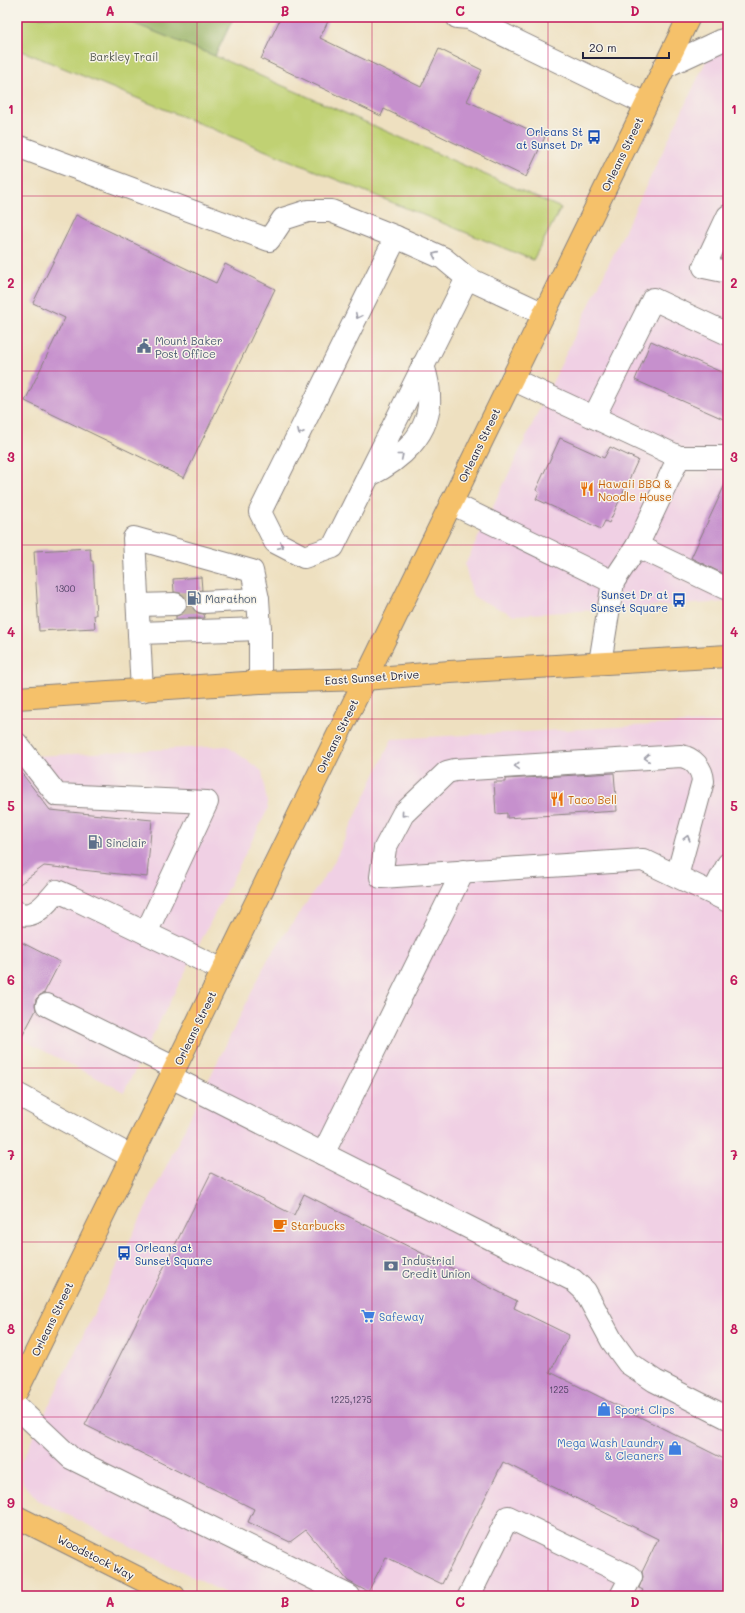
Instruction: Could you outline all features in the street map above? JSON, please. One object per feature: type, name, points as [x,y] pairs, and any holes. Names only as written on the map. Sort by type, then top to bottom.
[{"type":"main road","name":"Orleans Street","points":[[17,1391],[689,17]]},
{"type":"main road","name":"East Sunset Drive","points":[[17,698],[142,691],[260,682],[365,679],[450,672],[728,656]]},
{"type":"main road","name":"Woodstock Way","points":[[17,1517],[174,1596]]},
{"type":"lane","points":[[457,17],[469,18],[646,104]]},
{"type":"lane","points":[[664,67],[720,40],[728,39]]},
{"type":"lane","points":[[17,146],[270,240],[283,219],[308,211],[331,211],[443,258],[467,278],[544,314]]},
{"type":"lane","points":[[728,216],[704,267],[728,272]]},
{"type":"lane","points":[[396,238],[260,512],[275,542],[304,557],[333,547],[368,476],[385,468],[405,452],[416,438],[426,419],[430,397],[423,365],[467,278]]},
{"type":"lane","points":[[594,417],[653,300],[728,334]]},
{"type":"lane","points":[[512,379],[679,457],[728,457]]},
{"type":"lane","points":[[600,663],[613,582],[637,546],[679,457]]},
{"type":"lane","points":[[451,503],[613,582]]},
{"type":"lane","points":[[142,691],[134,538],[252,571],[258,599],[260,629],[260,682]]},
{"type":"lane","points":[[637,546],[725,588],[728,588]]},
{"type":"lane","points":[[203,602],[258,599]]},
{"type":"lane","points":[[138,605],[175,604]]},
{"type":"lane","points":[[139,633],[260,629]]},
{"type":"lane","points":[[17,745],[57,795],[207,802],[146,933]]},
{"type":"lane","points":[[677,876],[703,781],[697,765],[691,759],[681,756],[447,772],[403,814],[385,848],[381,877],[643,860],[720,897],[728,864]]},
{"type":"lane","points":[[323,1154],[463,871]]},
{"type":"lane","points":[[17,912],[21,914],[36,913],[57,892],[71,897],[223,970]]},
{"type":"lane","points":[[47,1005],[323,1154],[573,1280],[585,1291],[612,1341],[628,1363],[656,1381],[728,1418]]},
{"type":"lane","points":[[17,1094],[132,1157]]},
{"type":"lane","points":[[17,1407],[71,1458],[349,1596]]},
{"type":"lane","points":[[469,1596],[508,1517],[631,1577],[622,1596]]},
{"type":"shaded area","points":[[727,17],[728,602],[514,615],[473,597],[465,565]]},
{"type":"shaded area","points":[[728,721],[728,1596],[231,1596],[38,1500],[23,1483],[20,1464],[268,959],[333,864],[392,739]]},
{"type":"shaded area","points":[[227,746],[262,771],[268,809],[124,1092],[17,1037],[17,757]]},
{"type":"green space","name":"Barkley Trail","points":[[17,17],[118,17],[215,56],[561,208],[533,260],[17,49]]},
{"type":"green space","points":[[118,17],[234,17],[215,56]]},
{"type":"building","points":[[281,17],[330,17],[320,38],[421,87],[439,49],[482,70],[467,101],[545,137],[526,177],[384,109],[381,116],[261,59]]},
{"type":"building","points":[[76,215],[216,283],[225,264],[275,289],[184,478],[25,401],[65,318],[33,303]]},
{"type":"building","points":[[651,341],[728,375],[728,421],[635,380]]},
{"type":"building","points":[[560,438],[604,458],[610,447],[638,460],[609,523],[605,521],[601,529],[536,499],[539,492],[536,490]]},
{"type":"building","points":[[728,478],[728,576],[691,558]]},
{"type":"building","points":[[90,548],[91,561],[93,561],[96,615],[94,615],[95,628],[39,631],[34,551]]},
{"type":"building","points":[[201,577],[202,590],[197,591],[192,596],[191,603],[193,609],[198,613],[204,614],[205,618],[176,619],[176,616],[182,614],[186,610],[187,603],[185,597],[181,593],[174,592],[173,579]]},
{"type":"building","points":[[17,767],[50,810],[152,820],[147,877],[44,866],[17,886]]},
{"type":"building","points":[[614,773],[617,811],[507,818],[507,813],[496,814],[494,782],[505,782],[505,779]]},
{"type":"building","points":[[17,940],[60,962],[44,993],[36,999],[36,1010],[17,1046]]},
{"type":"building","points":[[211,1173],[294,1215],[304,1194],[517,1301],[514,1308],[569,1335],[550,1372],[728,1461],[728,1596],[640,1596],[643,1590],[639,1588],[643,1577],[642,1572],[658,1539],[503,1462],[442,1584],[386,1557],[368,1592],[348,1581],[306,1530],[290,1542],[248,1522],[254,1509],[85,1425]]},
{"type":"tunnel","points":[[175,604],[203,602]]},
{"type":"place","name":"Orleans St at Sunset Dr","points":[[594,137]]},
{"type":"place","name":"Mount Baker Post Office","points":[[144,346]]},
{"type":"place","name":"Hawaii BBQ & Noodle House","points":[[587,489]]},
{"type":"place","name":"Marathon","points":[[194,598]]},
{"type":"place","name":"Sunset Dr at Sunset Square","points":[[679,600]]},
{"type":"place","name":"Taco Bell","points":[[557,799]]},
{"type":"place","name":"Sinclair","points":[[95,842]]},
{"type":"place","name":"Starbucks","points":[[280,1225]]},
{"type":"place","name":"Orleans at Sunset Square","points":[[124,1253]]},
{"type":"place","name":"Industrial Credit Union","points":[[391,1266]]},
{"type":"place","name":"Safeway","points":[[368,1316]]},
{"type":"place","name":"Sport Clips","points":[[604,1409]]},
{"type":"place","name":"Mega Wash Laundry & Cleaners","points":[[675,1448]]}]
